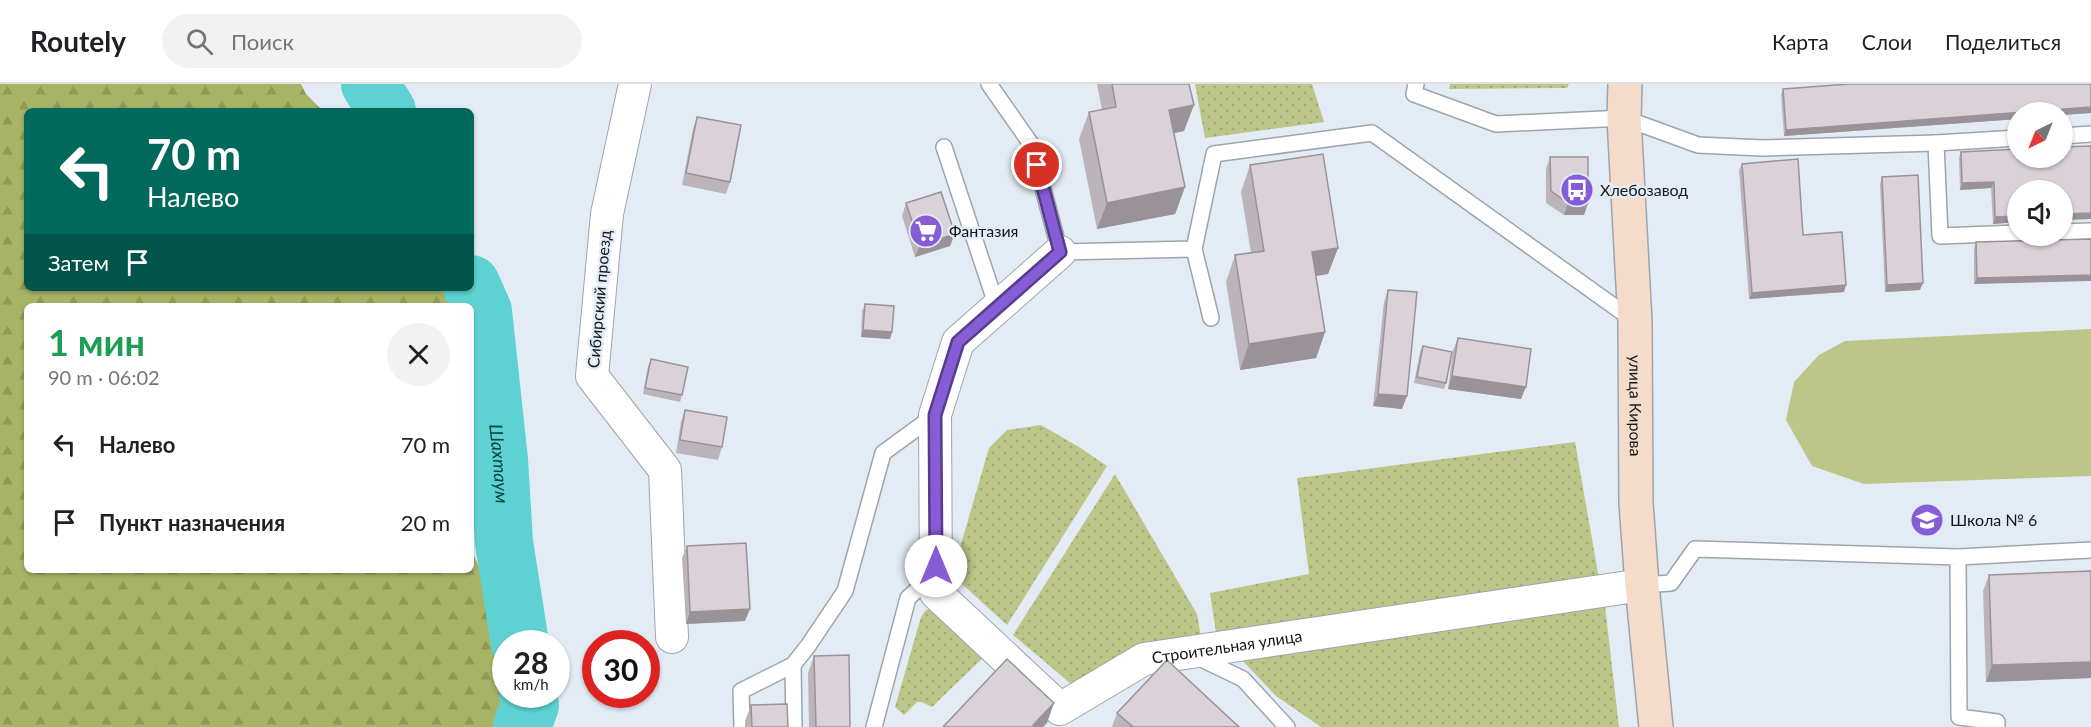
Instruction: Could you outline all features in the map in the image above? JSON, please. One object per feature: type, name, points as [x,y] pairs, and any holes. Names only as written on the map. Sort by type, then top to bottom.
[{"type":"street","name":"Сибирский проезд","points":[[635,84],[607,214],[592,376],[665,470],[672,637]]},
{"type":"street","name":"улица Кирова","points":[[1625,84],[1624,118],[1635,322],[1636,503],[1656,727]]},
{"type":"street","points":[[936,586],[935,415],[958,342],[1060,252]]},
{"type":"street","name":"Строительная улица","points":[[936,586],[936,593],[1060,710],[1144,659],[1642,585]]},
{"type":"lane","points":[[989,84],[1031,144],[1060,252],[1194,249]]},
{"type":"lane","points":[[1416,84],[1413,94],[1496,124],[1624,118],[1698,145],[1761,148],[2007,139]]},
{"type":"lane","points":[[1211,318],[1194,249],[1214,154],[1372,133],[1635,322]]},
{"type":"lane","points":[[2073,135],[2091,134]]},
{"type":"lane","points":[[1936,143],[1940,236],[2007,233]]},
{"type":"lane","points":[[944,147],[997,308]]},
{"type":"lane","points":[[2073,232],[2091,231]]},
{"type":"lane","points":[[742,727],[741,691],[793,665],[844,591],[883,453],[935,415]]},
{"type":"lane","points":[[1642,585],[1671,583],[1695,549],[1958,557],[2091,550]]},
{"type":"lane","points":[[1958,557],[1959,717],[1997,722],[1997,727]]},
{"type":"lane","points":[[874,727],[909,597],[919,588],[936,586]]},
{"type":"lane","points":[[1187,652],[1243,679],[1287,727]]},
{"type":"lane","points":[[793,665],[794,727]]},
{"type":"green space","points":[[0,84],[301,84],[306,94],[320,108],[24,108],[24,291],[450,291],[452,303],[24,303],[24,573],[474,573],[474,556],[507,630],[492,630],[492,708],[513,708],[513,727],[0,727]]},
{"type":"green space","points":[[1195,84],[1312,84],[1324,122],[1205,138]]},
{"type":"green space","points":[[1450,84],[1569,84],[1567,88],[1449,89]]},
{"type":"green space","points":[[2091,329],[2091,476],[1864,484],[1812,466],[1786,420],[1794,382],[1819,355],[1845,341]]},
{"type":"green space","points":[[1041,425],[1107,466],[1007,625],[952,575],[989,448],[1007,430]]},
{"type":"green space","points":[[1575,442],[1599,579],[1217,639],[1210,593],[1309,574],[1297,478]]},
{"type":"green space","points":[[1115,474],[1197,614],[1201,637],[1077,689],[1013,635]]},
{"type":"green space","points":[[935,605],[991,650],[932,707],[917,702],[904,715],[895,707],[921,617],[925,611]]},
{"type":"green space","points":[[1605,606],[1619,727],[1321,727],[1276,696],[1240,658]]},
{"type":"building","points":[[1112,84],[1189,84],[1194,105],[1169,110],[1185,187],[1107,203],[1089,112],[1116,107]]},
{"type":"building","points":[[1849,84],[2091,84],[2091,107],[2073,108],[2073,102],[2007,102],[2007,113],[1786,130],[1783,89]]},
{"type":"building","points":[[697,117],[741,125],[730,182],[686,173]]},
{"type":"building","points":[[2091,146],[2091,213],[2073,214],[2073,180],[2007,180],[2007,216],[1995,217],[1994,182],[1962,183],[1961,152],[2007,150],[2007,168],[2073,168],[2073,147]]},
{"type":"building","points":[[1323,154],[1338,248],[1312,252],[1325,332],[1249,344],[1235,255],[1264,251],[1250,165]]},
{"type":"building","points":[[1550,157],[1588,157],[1588,203],[1568,203],[1551,191]]},
{"type":"building","points":[[1798,159],[1803,235],[1842,232],[1846,285],[1752,293],[1742,164]]},
{"type":"building","points":[[1918,175],[1923,283],[1887,285],[1882,177]]},
{"type":"building","points":[[941,192],[955,234],[920,245],[906,203]]},
{"type":"building","points":[[2073,239],[2091,239],[2091,275],[1977,278],[1976,242],[2007,241],[2007,246],[2073,246]]},
{"type":"building","points":[[1388,290],[1417,292],[1407,396],[1378,394]]},
{"type":"building","points":[[865,304],[894,306],[892,332],[863,330]]},
{"type":"building","points":[[1458,338],[1531,349],[1526,387],[1452,376]]},
{"type":"building","points":[[1423,346],[1452,352],[1446,383],[1417,377]]},
{"type":"building","points":[[651,359],[688,367],[682,395],[645,388]]},
{"type":"building","points":[[685,410],[727,417],[722,447],[680,440]]},
{"type":"building","points":[[746,543],[750,609],[690,612],[687,546]]},
{"type":"building","points":[[2091,571],[2091,662],[1992,665],[1989,575]]},
{"type":"building","points":[[849,655],[850,727],[816,727],[814,656]]},
{"type":"building","points":[[1007,659],[1054,703],[1033,725],[1036,727],[943,727]]},
{"type":"building","points":[[1167,660],[1239,727],[1131,727],[1117,713]]},
{"type":"building","points":[[787,704],[788,727],[752,727],[751,705]]},
{"type":"waterway","name":"Шахтаум","points":[[370,84],[385,108]]},
{"type":"waterway","name":"Шахтаум","points":[[474,291],[483,311],[499,460],[504,542],[518,630]]},
{"type":"waterway","name":"Шахтаум","points":[[522,727],[529,708]]},
{"type":"place","name":"Хлебозавод","points":[[1577,190]]},
{"type":"place","name":"Фантазия","points":[[926,231]]},
{"type":"place","name":"Школа № 6","points":[[1927,520]]},
{"type":"route","points":[[936,566],[935,415],[958,342],[1060,252],[1037,165]]}]
